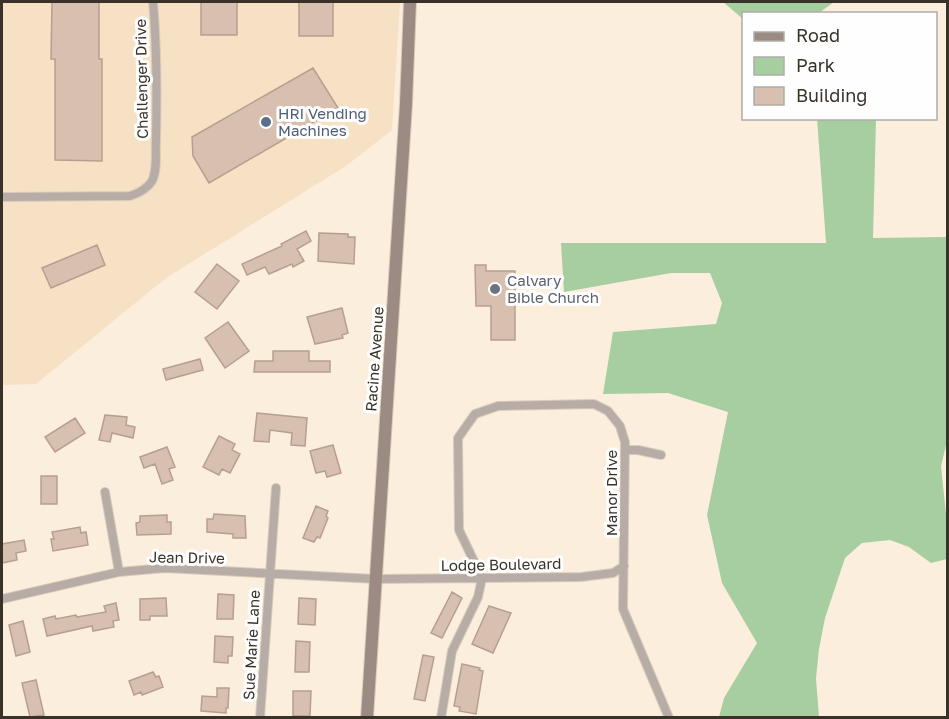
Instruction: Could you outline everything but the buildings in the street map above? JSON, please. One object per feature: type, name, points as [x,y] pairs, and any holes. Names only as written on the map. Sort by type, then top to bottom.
[{"type":"main road","name":"Racine Avenue","points":[[367,717],[407,98],[410,2]]},
{"type":"street","name":"Challenger Drive","points":[[2,197],[130,196],[144,190],[151,182],[155,171],[156,47],[153,2]]},
{"type":"street","name":"Manor Drive","points":[[482,578],[459,530],[458,438],[475,414],[498,405],[594,404],[608,411],[620,426],[625,442],[623,609],[669,717]]},
{"type":"street","points":[[625,450],[661,455]]},
{"type":"street","name":"Sue Marie Lane","points":[[260,717],[276,488]]},
{"type":"street","points":[[105,492],[119,572]]},
{"type":"street","name":"Lodge Boulevard","points":[[376,579],[581,577],[613,573],[624,566]]},
{"type":"street","name":"Jean Drive","points":[[2,599],[119,572],[165,568],[376,579]]},
{"type":"street","points":[[441,717],[452,651],[478,597],[482,578]]},
{"type":"shaded area","points":[[2,2],[400,2],[392,130],[346,166],[166,278],[36,384],[2,385]]},
{"type":"green space","points":[[723,2],[834,2],[820,12],[742,12],[742,18]]},
{"type":"green space","points":[[817,120],[876,120],[873,238],[947,237],[948,437],[941,466],[947,524],[947,559],[931,563],[909,547],[890,540],[862,543],[845,558],[825,618],[816,678],[819,717],[719,717],[724,698],[757,643],[722,583],[707,515],[728,412],[668,393],[603,394],[613,332],[716,324],[722,303],[710,273],[671,273],[564,292],[561,243],[826,243]]},
{"type":"place","name":"HRI Vending Machines","points":[[266,122]]},
{"type":"place","name":"Calvary Bible Church","points":[[495,289]]}]
